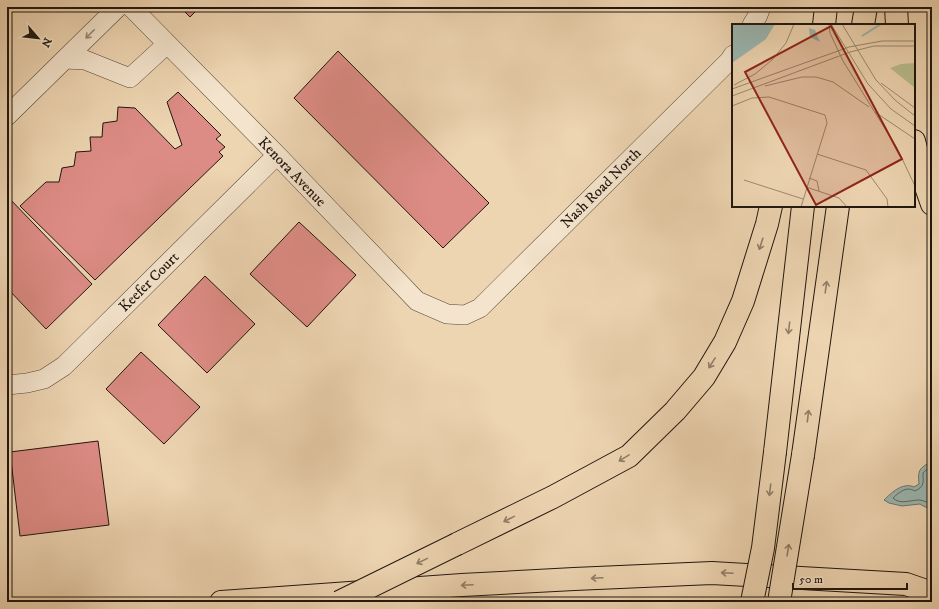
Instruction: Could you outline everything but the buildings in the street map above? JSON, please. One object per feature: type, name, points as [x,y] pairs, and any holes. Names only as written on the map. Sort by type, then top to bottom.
[{"type":"highway","points":[[864,24],[866,7]]},
{"type":"highway","points":[[896,7],[897,24]]},
{"type":"highway","points":[[915,145],[932,204]]},
{"type":"highway","points":[[339,602],[553,497],[629,456],[675,411],[704,377],[725,342],[743,301],[771,207]]},
{"type":"highway","points":[[752,602],[763,548],[803,207]]},
{"type":"highway","points":[[779,602],[803,455],[838,207]]},
{"type":"highway","points":[[221,602],[469,585],[712,572],[906,584],[932,593]]},
{"type":"street","points":[[7,116],[118,7]]},
{"type":"street","name":"Kenora Avenue","points":[[131,7],[417,301],[447,314],[465,315]]},
{"type":"street","points":[[753,24],[761,7]]},
{"type":"street","points":[[65,59],[85,60],[130,78],[167,44]]},
{"type":"street","name":"Nash Road North","points":[[465,315],[480,308],[732,57]]},
{"type":"street","name":"Keefer Court","points":[[7,385],[27,383],[44,379],[64,366],[276,155]]},
{"type":"water","points":[[932,462],[932,507],[925,507],[920,504],[902,506],[889,503],[884,500],[894,491],[902,487],[914,487],[919,484],[921,469]]}]
